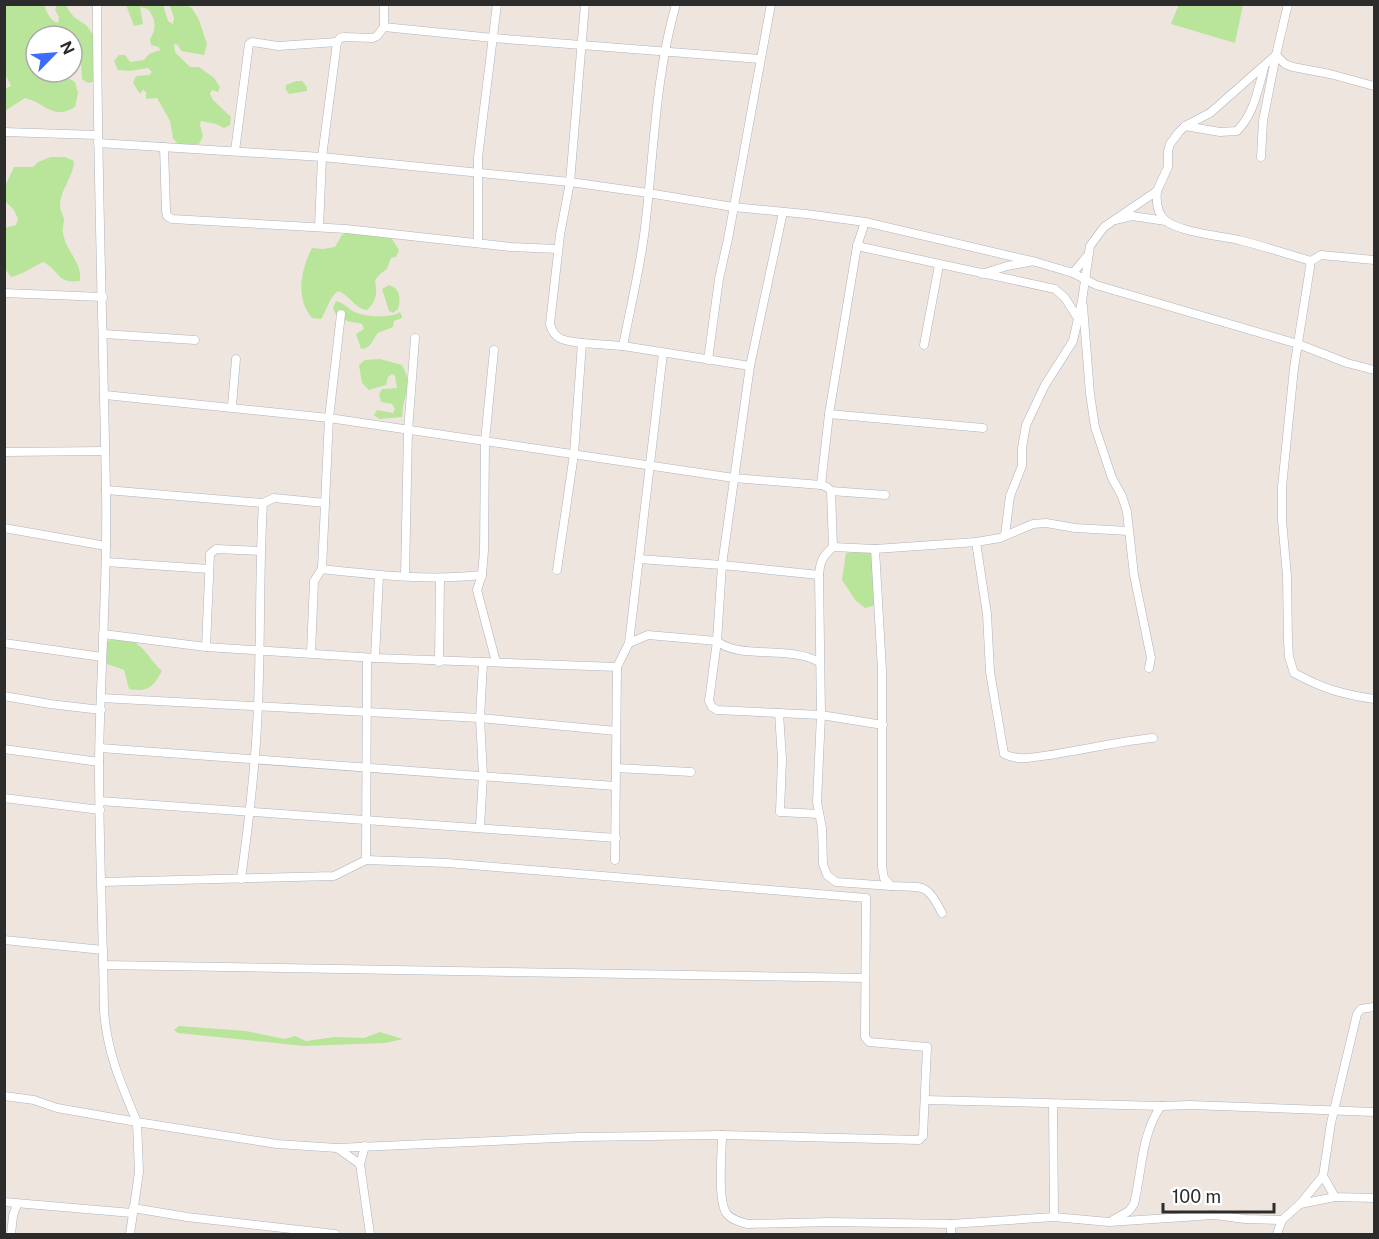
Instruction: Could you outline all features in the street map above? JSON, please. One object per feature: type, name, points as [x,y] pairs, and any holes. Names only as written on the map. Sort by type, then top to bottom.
[{"type":"street","points":[[97,4],[97,139],[104,334],[106,490],[106,562],[99,762],[103,965],[105,1025],[115,1072],[137,1122],[139,1172],[130,1234]]},
{"type":"street","points":[[319,227],[322,157],[337,42],[340,38],[377,36],[384,27],[384,4]]},
{"type":"street","points":[[478,243],[478,174],[497,4]]},
{"type":"street","points":[[585,4],[570,183],[558,249],[550,324],[552,332],[558,338],[582,343],[623,346],[750,366]]},
{"type":"street","points":[[623,346],[646,219],[664,52],[676,4]]},
{"type":"street","points":[[708,360],[721,269],[771,4]]},
{"type":"street","points":[[1261,157],[1263,121],[1288,4]]},
{"type":"street","points":[[384,27],[493,38],[760,58]]},
{"type":"street","points":[[235,151],[249,44],[252,42],[278,46],[337,42]]},
{"type":"street","points":[[1166,221],[1159,211],[1156,200],[1157,191],[1168,166],[1170,144],[1185,126],[1210,113],[1276,55]]},
{"type":"street","points":[[1276,55],[1285,64],[1293,67],[1374,86]]},
{"type":"street","points":[[1185,126],[1220,132],[1237,130],[1247,118],[1254,104],[1265,66]]},
{"type":"street","points":[[4,132],[164,147],[322,157],[570,183],[733,207],[865,222],[1036,261],[1073,273],[1096,285],[1298,344],[1347,363],[1374,370]]},
{"type":"street","points":[[164,147],[166,211],[167,216],[172,219],[319,227],[558,249]]},
{"type":"street","points":[[1005,535],[1010,496],[1022,466],[1026,425],[1045,385],[1073,341],[1082,301],[1088,255],[1096,236],[1111,221],[1157,191]]},
{"type":"street","points":[[783,212],[750,366],[722,565],[717,641],[709,701],[717,710],[821,715],[884,725]]},
{"type":"street","points":[[1111,221],[1132,216],[1166,221],[1186,229],[1240,240],[1311,261],[1321,255],[1374,260]]},
{"type":"street","points":[[821,485],[829,414],[857,246],[865,222]]},
{"type":"street","points":[[857,246],[1055,289],[1065,298],[1086,330]]},
{"type":"street","points":[[1073,273],[1088,255]]},
{"type":"street","points":[[982,274],[1012,264],[1036,261]]},
{"type":"street","points":[[1311,261],[1294,369],[1282,487],[1289,657],[1294,673],[1323,688],[1374,699]]},
{"type":"street","points":[[924,345],[939,265]]},
{"type":"street","points":[[4,293],[103,297]]},
{"type":"street","points":[[1082,301],[1095,427],[1108,469],[1122,496],[1127,512],[1134,576],[1151,658],[1149,668]]},
{"type":"street","points":[[311,653],[314,581],[322,569],[329,418],[341,314]]},
{"type":"street","points":[[104,334],[195,340]]},
{"type":"street","points":[[405,576],[408,431],[415,338]]},
{"type":"street","points":[[557,570],[574,454],[582,343]]},
{"type":"street","points":[[494,350],[485,441],[482,575],[477,590],[496,662]]},
{"type":"street","points":[[615,860],[617,667],[629,643],[632,624],[663,354]]},
{"type":"street","points":[[232,406],[236,359]]},
{"type":"street","points":[[105,394],[329,418],[734,477],[821,485],[831,491],[885,495]]},
{"type":"street","points":[[829,414],[983,428]]},
{"type":"street","points":[[4,452],[105,452]]},
{"type":"street","points":[[106,490],[262,503],[274,498],[325,503]]},
{"type":"street","points":[[831,491],[833,547],[820,560],[819,575],[821,715],[817,802],[822,828],[823,864],[827,875],[836,882],[926,889],[933,894],[942,913]]},
{"type":"street","points":[[241,879],[250,812],[258,705],[262,503]]},
{"type":"street","points":[[833,547],[875,549],[976,542],[1005,535],[1032,524],[1046,523],[1076,528],[1128,531]]},
{"type":"street","points":[[4,528],[106,546]]},
{"type":"street","points":[[976,542],[987,614],[990,672],[1004,754],[1025,758],[1153,738]]},
{"type":"street","points":[[206,647],[210,554],[216,549],[260,551]]},
{"type":"street","points":[[875,549],[884,725],[882,867],[884,878],[891,886]]},
{"type":"street","points":[[639,559],[819,575]]},
{"type":"street","points":[[106,562],[209,569]]},
{"type":"street","points":[[322,569],[379,576],[440,578],[482,575]]},
{"type":"street","points":[[366,860],[367,711],[379,576]]},
{"type":"street","points":[[439,662],[440,578]]},
{"type":"street","points":[[632,624],[648,635]]},
{"type":"street","points":[[103,634],[206,647],[371,658],[617,667]]},
{"type":"street","points":[[629,643],[648,635],[717,641],[725,646],[744,650],[805,655],[819,662]]},
{"type":"street","points":[[4,643],[102,657]]},
{"type":"street","points":[[480,827],[483,775],[480,717],[483,663]]},
{"type":"street","points":[[4,696],[101,710]]},
{"type":"street","points":[[101,698],[480,717],[616,731]]},
{"type":"street","points":[[779,713],[782,759],[780,812],[819,814]]},
{"type":"street","points":[[100,748],[615,786]]},
{"type":"street","points":[[4,749],[99,762]]},
{"type":"street","points":[[616,768],[691,772]]},
{"type":"street","points":[[4,798],[480,827],[616,838]]},
{"type":"street","points":[[102,882],[334,876],[366,860],[447,863],[866,898]]},
{"type":"street","points":[[4,1096],[34,1100],[57,1108],[277,1144],[337,1148],[722,1134],[919,1140],[925,1131],[927,1047],[869,1042],[865,1037],[868,884]]},
{"type":"street","points":[[4,940],[103,950]]},
{"type":"street","points":[[103,965],[865,978]]},
{"type":"street","points":[[1277,1234],[1282,1220],[1300,1204],[1323,1176],[1334,1112],[1357,1014],[1361,1009],[1374,1007]]},
{"type":"street","points":[[925,1100],[1374,1112]]},
{"type":"street","points":[[1053,1104],[1054,1217]]},
{"type":"street","points":[[1108,1222],[1129,1211],[1134,1204],[1145,1146],[1161,1106]]},
{"type":"street","points":[[722,1134],[721,1204],[728,1215],[736,1221],[748,1224],[830,1222],[951,1224],[1054,1217],[1108,1222],[1214,1215],[1282,1220]]},
{"type":"street","points":[[366,1146],[360,1164],[370,1234]]},
{"type":"street","points":[[337,1148],[360,1164]]},
{"type":"street","points":[[1323,1176],[1335,1197]]},
{"type":"street","points":[[1300,1204],[1335,1197],[1374,1198]]},
{"type":"street","points":[[4,1202],[133,1211],[335,1234]]},
{"type":"street","points":[[11,1234],[17,1204]]},
{"type":"street","points":[[951,1224],[951,1234]]},
{"type":"green space","points":[[1179,4],[1243,5],[1235,43],[1171,24]]},
{"type":"green space","points":[[5,5],[44,5],[51,18],[58,23],[59,17],[55,10],[57,5],[66,5],[72,15],[86,25],[98,40],[96,81],[88,83],[84,80],[84,24],[24,24],[24,84],[76,84],[78,93],[75,107],[67,111],[55,112],[25,98],[5,111],[4,89],[11,86],[5,74]]},
{"type":"green space","points":[[126,5],[163,5],[168,21],[173,24],[174,18],[170,6],[186,5],[192,8],[199,20],[207,44],[204,55],[181,51],[178,45],[174,44],[175,52],[190,67],[199,67],[214,78],[220,87],[218,92],[212,90],[210,94],[213,100],[231,117],[230,125],[224,128],[201,121],[203,136],[199,144],[178,144],[173,138],[170,121],[157,98],[146,99],[146,92],[143,90],[140,94],[133,83],[136,76],[149,75],[152,72],[148,68],[118,70],[114,61],[119,55],[125,55],[130,62],[144,60],[149,54],[160,50],[159,47],[151,45],[150,39],[155,24],[148,9],[140,7],[143,24],[134,26]]},
{"type":"green space","points":[[302,81],[307,91],[289,94],[286,85]]},
{"type":"green space","points":[[51,157],[65,157],[74,161],[60,205],[64,219],[65,240],[79,268],[80,281],[62,279],[43,262],[11,277],[5,269],[5,228],[16,225],[18,219],[14,210],[5,201],[5,186],[14,167],[33,167],[38,162]]},
{"type":"green space","points":[[354,229],[387,231],[399,250],[396,257],[391,258],[387,269],[375,280],[376,296],[367,310],[359,307],[338,291],[321,319],[312,318],[303,302],[302,283],[305,265],[312,248],[335,247],[342,235]]},
{"type":"green space","points":[[389,285],[397,291],[399,298],[398,309],[393,313],[389,311],[382,289]]},
{"type":"green space","points":[[336,301],[354,312],[385,316],[400,312],[402,318],[394,321],[393,327],[378,333],[369,346],[361,349],[356,334],[364,329],[362,324],[344,320],[338,316],[333,308]]},
{"type":"green space","points":[[380,359],[402,365],[405,370],[408,384],[402,417],[379,419],[374,415],[377,410],[393,413],[395,409],[392,404],[381,402],[379,394],[382,389],[397,388],[395,376],[392,374],[388,377],[386,385],[369,390],[362,383],[359,365],[365,360]]},
{"type":"green space","points":[[876,552],[879,604],[865,608],[856,601],[842,580],[846,553]]},
{"type":"green space","points":[[119,638],[133,641],[162,671],[149,688],[129,689],[124,670],[107,664],[105,651],[107,641]]},
{"type":"green space","points":[[179,1026],[246,1031],[285,1039],[295,1036],[306,1041],[335,1037],[364,1038],[380,1032],[403,1039],[385,1043],[304,1046],[178,1033],[174,1030]]}]
